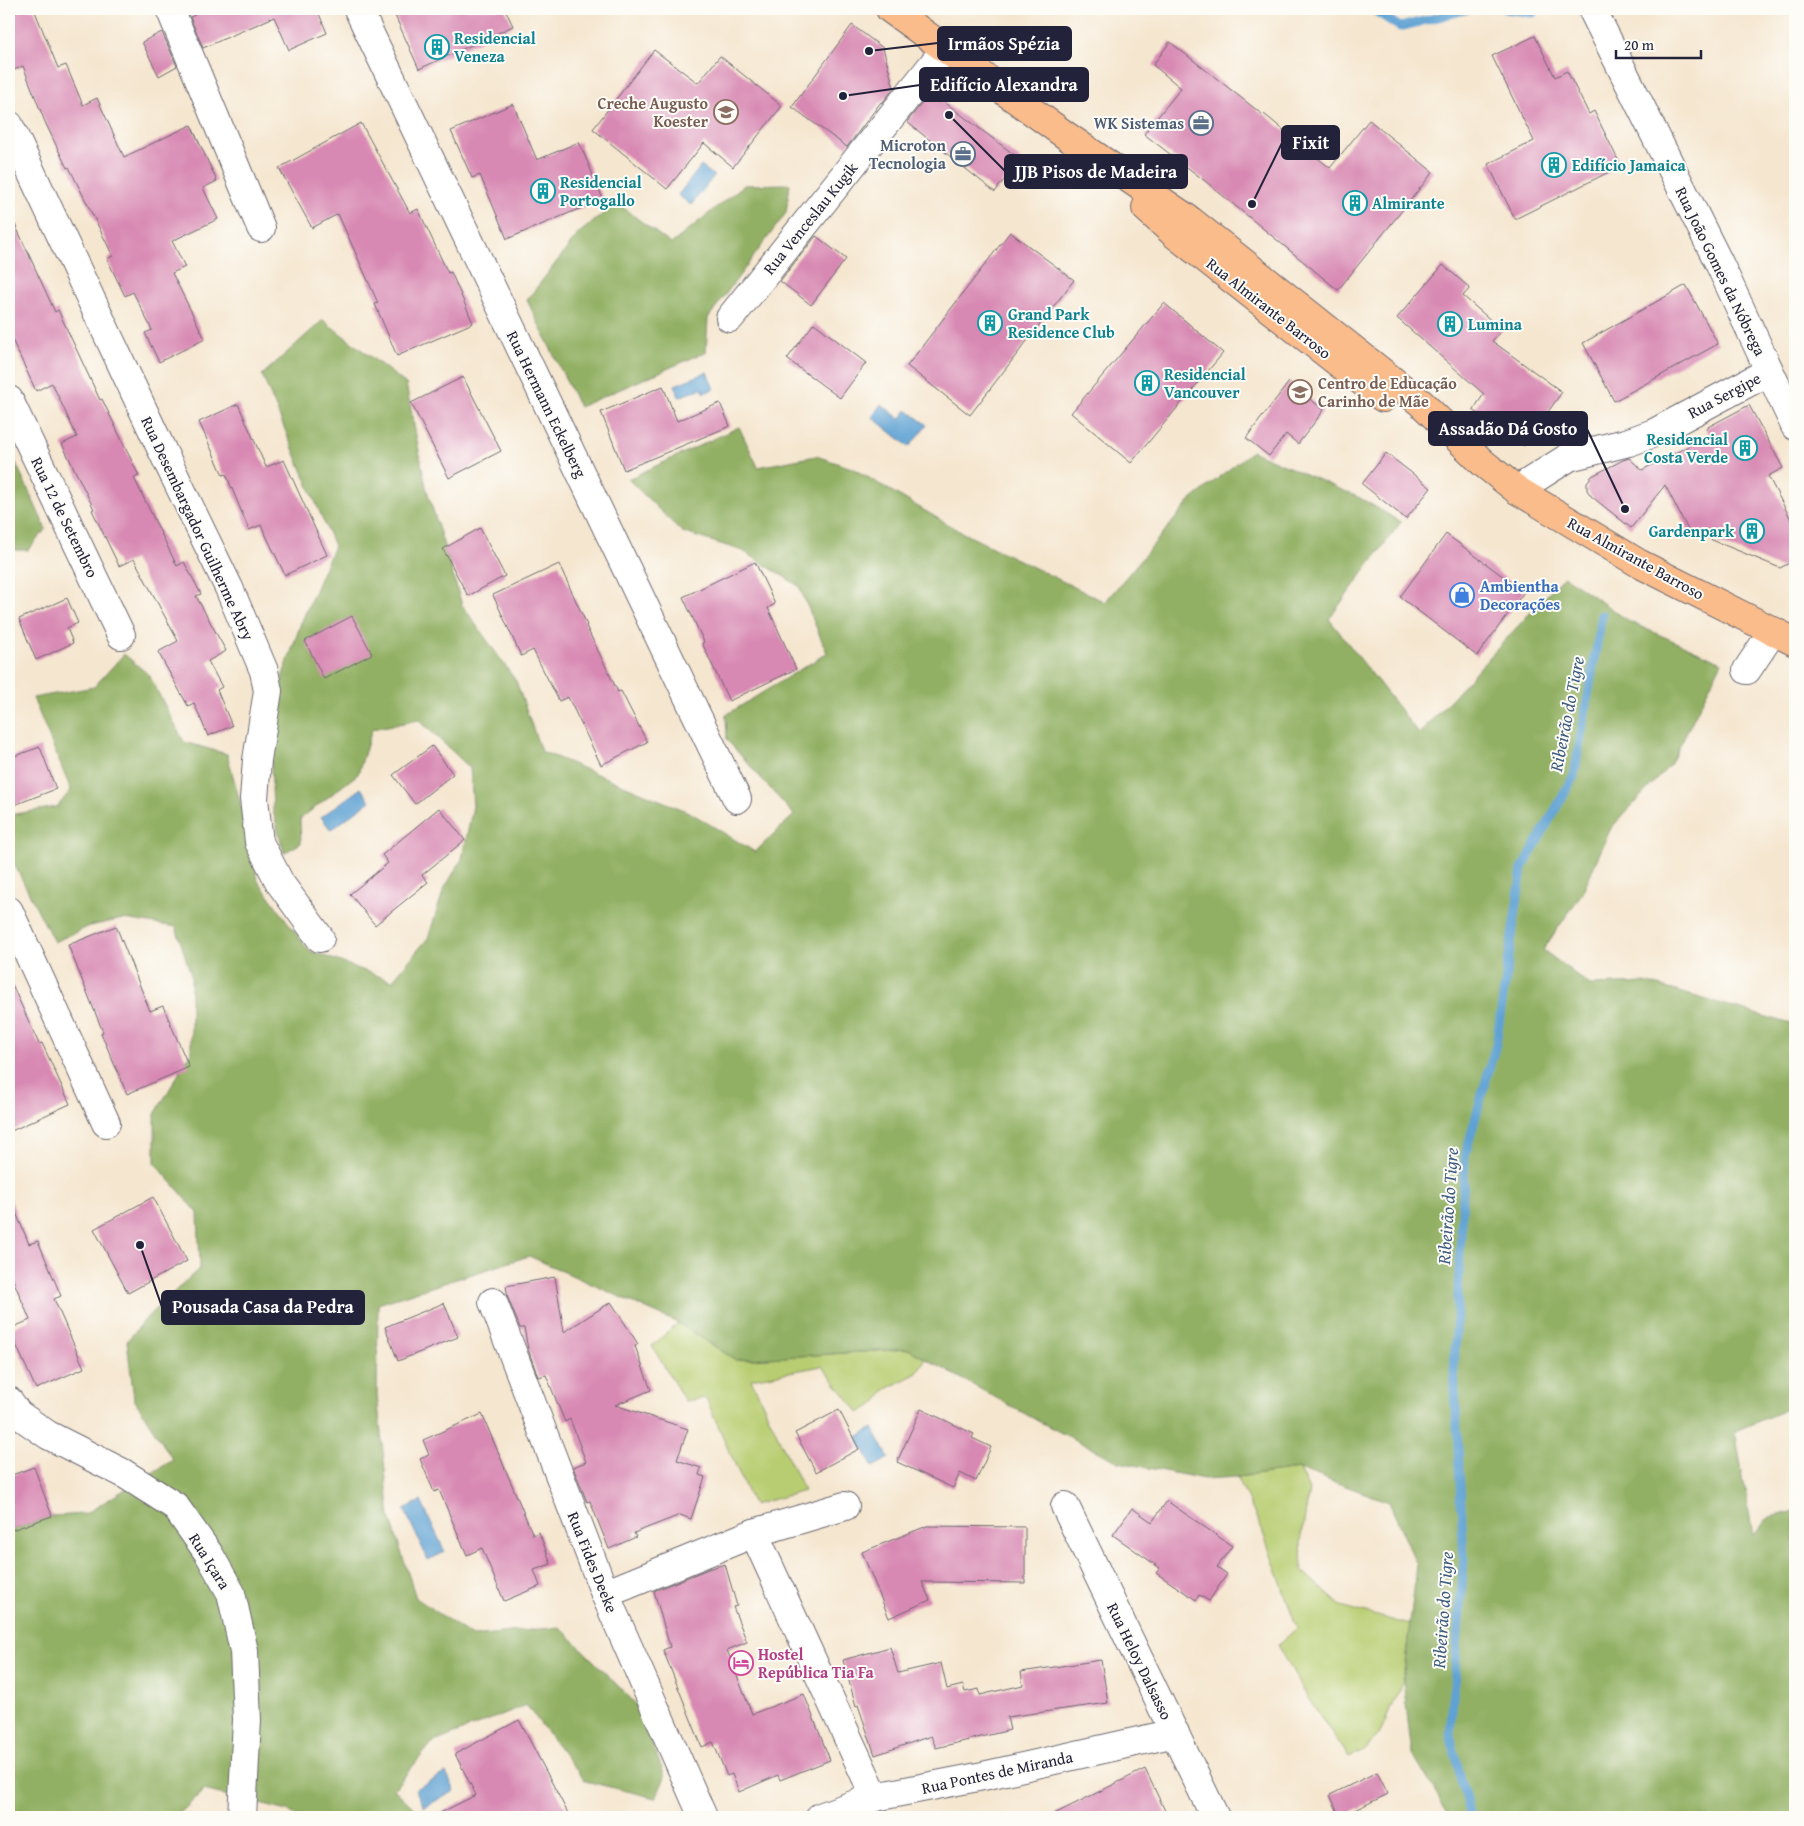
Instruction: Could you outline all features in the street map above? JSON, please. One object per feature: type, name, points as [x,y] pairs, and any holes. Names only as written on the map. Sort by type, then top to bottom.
[{"type":"main road","name":"Rua Almirante Barroso","points":[[890,9],[1068,137],[1191,221],[1421,403],[1483,463],[1517,490],[1640,564],[1784,637]]},
{"type":"street","points":[[170,9],[261,228]]},
{"type":"street","name":"Rua Hermann Eckelberg","points":[[358,9],[737,799]]},
{"type":"street","name":"Rua João Gomes da Nóbrega","points":[[1592,9],[1720,266],[1768,372],[1795,426]]},
{"type":"street","name":"Rua Venceslau Kugik","points":[[730,318],[946,48]]},
{"type":"street","name":"Rua Desembargador Guilherme Abry","points":[[9,125],[151,428],[229,588],[264,672],[268,690],[257,760],[254,799],[260,842],[280,883],[320,938]]},
{"type":"street","name":"Rua Sergipe","points":[[1517,490],[1569,457],[1629,442],[1654,433],[1768,372]]},
{"type":"street","name":"Rua 12 de Setembro","points":[[9,400],[121,634]]},
{"type":"street","points":[[1747,670],[1784,637]]},
{"type":"street","points":[[9,912],[106,1123]]},
{"type":"street","name":"Rua Fides Deeke","points":[[493,1302],[605,1594],[703,1817]]},
{"type":"street","name":"Rua Içara","points":[[9,1401],[18,1414],[48,1435],[123,1473],[175,1506],[209,1554],[231,1592],[244,1651],[247,1720],[242,1817]]},
{"type":"street","points":[[605,1594],[754,1533],[845,1506]]},
{"type":"street","name":"Rua Heloy Dalsasso","points":[[1065,1506],[1215,1817]]},
{"type":"street","points":[[754,1533],[875,1797]]},
{"type":"street","name":"Rua Pontes de Miranda","points":[[820,1817],[875,1797],[983,1776],[1175,1733]]},
{"type":"green space","points":[[790,184],[786,213],[708,318],[706,352],[579,407],[527,300],[579,233],[617,203],[671,244],[744,185]]},
{"type":"green space","points":[[323,320],[406,384],[426,487],[462,605],[516,681],[541,751],[691,813],[755,852],[794,815],[727,740],[726,715],[827,653],[799,586],[743,551],[682,532],[628,479],[739,427],[758,467],[816,456],[852,468],[961,532],[1105,602],[1191,500],[1252,451],[1360,498],[1401,522],[1329,619],[1419,734],[1564,576],[1630,622],[1722,662],[1670,765],[1611,828],[1582,893],[1543,950],[1590,985],[1648,983],[1795,1025],[1795,1406],[1735,1431],[1753,1535],[1767,1518],[1795,1511],[1795,1817],[1450,1817],[1412,1754],[1403,1680],[1417,1565],[1389,1502],[1299,1469],[1204,1479],[1119,1462],[1038,1421],[908,1349],[736,1360],[678,1323],[529,1256],[378,1304],[377,1395],[390,1517],[416,1598],[472,1636],[560,1627],[638,1706],[665,1777],[656,1798],[585,1781],[526,1705],[432,1743],[394,1789],[423,1817],[299,1817],[288,1811],[204,1790],[176,1817],[9,1817],[9,1531],[52,1516],[85,1514],[173,1460],[134,1399],[127,1341],[150,1314],[200,1268],[198,1213],[155,1163],[155,1114],[191,1053],[191,975],[176,927],[123,919],[90,926],[54,942],[9,854],[9,815],[57,807],[71,790],[33,698],[94,687],[124,654],[149,675],[184,742],[227,754],[245,820],[258,881],[308,950],[392,981],[428,938],[444,889],[462,859],[473,806],[470,768],[419,720],[372,729],[358,774],[300,819],[301,843],[284,853],[273,811],[271,761],[283,675],[301,623],[334,546],[262,375]]},
{"type":"green space","points":[[9,448],[46,529],[28,550],[9,550]]},
{"type":"green space","points":[[678,1323],[736,1360],[908,1349],[926,1359],[917,1373],[885,1390],[876,1403],[859,1413],[822,1366],[751,1379],[804,1491],[753,1505],[706,1398],[685,1401],[652,1346]]},
{"type":"green space","points":[[1299,1469],[1309,1490],[1301,1542],[1302,1571],[1341,1606],[1410,1625],[1403,1680],[1379,1735],[1362,1751],[1349,1757],[1309,1700],[1278,1645],[1297,1628],[1262,1530],[1237,1477]]},
{"type":"water","points":[[701,166],[714,176],[691,205],[678,195]]},
{"type":"water","points":[[707,372],[714,389],[704,393],[702,388],[679,397],[675,385]]},
{"type":"water","points":[[881,404],[900,419],[907,410],[927,425],[909,447],[872,417]]},
{"type":"water","points":[[361,788],[370,801],[331,830],[321,817]]},
{"type":"water","points":[[873,1428],[889,1458],[873,1467],[857,1437]]},
{"type":"water","points":[[421,1501],[445,1552],[428,1560],[404,1509]]},
{"type":"water","points":[[446,1773],[455,1791],[424,1807],[415,1789]]},
{"type":"building","points":[[9,9],[34,9],[58,68],[66,65],[83,105],[97,98],[124,157],[191,125],[217,181],[203,188],[218,219],[172,241],[185,267],[172,273],[205,339],[159,362],[145,333],[152,330],[133,292],[125,296],[107,259],[113,256],[45,122],[23,66],[14,70],[9,56]]},
{"type":"building","points":[[192,9],[317,9],[327,33],[289,50],[274,17],[203,48],[190,17],[195,15]]},
{"type":"building","name":"Residencial Veneza","points":[[392,9],[505,9],[513,26],[419,69]]},
{"type":"building","points":[[852,25],[883,48],[894,88],[847,147],[792,107]]},
{"type":"building","points":[[162,32],[177,66],[159,76],[142,42]]},
{"type":"building","points":[[1535,36],[1555,77],[1567,71],[1589,114],[1594,111],[1621,166],[1515,219],[1488,164],[1534,141],[1492,56]]},
{"type":"building","points":[[1170,42],[1264,114],[1330,168],[1369,120],[1433,172],[1338,290],[1205,181],[1144,134],[1181,88],[1153,65]]},
{"type":"building","points":[[654,50],[698,83],[720,56],[782,106],[733,167],[704,143],[667,189],[593,129]]},
{"type":"building","points":[[931,92],[1020,159],[995,192],[907,122]]},
{"type":"building","name":"Residencial Portogallo","points":[[513,104],[537,160],[579,142],[603,199],[507,239],[480,175],[472,178],[451,131]]},
{"type":"building","points":[[361,123],[410,213],[418,209],[448,273],[451,272],[473,323],[397,356],[375,304],[378,303],[338,214],[312,228],[279,168]]},
{"type":"building","points":[[9,211],[55,312],[58,310],[100,400],[102,399],[139,476],[134,478],[177,566],[184,562],[201,594],[196,596],[226,651],[208,661],[222,687],[217,690],[232,726],[208,736],[194,703],[188,706],[158,652],[178,641],[134,559],[119,566],[62,444],[77,437],[52,383],[36,391],[9,333]]},
{"type":"building","name":"Grand Park Residence Club","points":[[1010,232],[1074,280],[970,415],[907,366]]},
{"type":"building","points":[[816,236],[846,259],[811,305],[780,281]]},
{"type":"building","points":[[1443,265],[1470,288],[1463,296],[1502,330],[1492,341],[1562,392],[1524,446],[1473,410],[1484,394],[1397,318]]},
{"type":"building","points":[[1686,285],[1718,344],[1614,401],[1583,343]]},
{"type":"building","name":"Residencial Vancouver","points":[[1164,303],[1223,353],[1131,463],[1071,413]]},
{"type":"building","points":[[814,323],[866,363],[840,398],[787,359]]},
{"type":"building","points":[[463,377],[501,451],[449,478],[411,403]]},
{"type":"building","points":[[1289,382],[1324,410],[1298,444],[1286,434],[1269,456],[1246,438]]},
{"type":"building","points":[[663,386],[677,421],[720,403],[730,426],[624,470],[601,412]]},
{"type":"building","points":[[238,404],[266,467],[284,460],[327,555],[285,575],[261,525],[249,530],[226,474],[223,475],[199,422]]},
{"type":"building","points":[[1749,405],[1783,468],[1768,476],[1795,527],[1795,560],[1780,568],[1688,530],[1665,485],[1631,528],[1591,496],[1587,490],[1587,482],[1592,476],[1629,458],[1642,470],[1710,435],[1706,428]]},
{"type":"building","points":[[1386,453],[1431,488],[1406,519],[1362,484]]},
{"type":"building","points":[[480,528],[505,576],[468,596],[443,549]]},
{"type":"building","name":"Ambientha Decorações","points":[[1446,534],[1524,592],[1477,656],[1400,597]]},
{"type":"building","points":[[755,562],[775,604],[768,608],[796,669],[729,701],[683,597]]},
{"type":"building","points":[[559,564],[618,692],[621,691],[647,742],[601,765],[568,697],[559,701],[533,650],[521,656],[493,595]]},
{"type":"building","points":[[67,598],[78,623],[67,628],[73,643],[36,660],[19,619]]},
{"type":"building","points":[[352,616],[372,654],[324,679],[305,641]]},
{"type":"building","points":[[432,746],[453,774],[415,804],[393,775]]},
{"type":"building","points":[[40,747],[56,789],[9,807],[9,758]]},
{"type":"building","points":[[439,808],[465,840],[422,875],[428,882],[375,925],[350,894],[388,863],[382,855]]},
{"type":"building","points":[[116,926],[150,1011],[163,1006],[189,1067],[127,1094],[101,1033],[103,1032],[68,945]]},
{"type":"building","points":[[9,978],[39,1044],[42,1043],[70,1104],[9,1132]]},
{"type":"building","points":[[9,1196],[29,1244],[38,1241],[61,1296],[54,1299],[84,1368],[36,1389],[9,1329],[30,1320],[9,1270]]},
{"type":"building","points":[[153,1197],[187,1261],[128,1293],[94,1229]]},
{"type":"building","points":[[555,1277],[564,1332],[611,1302],[638,1344],[635,1346],[651,1390],[615,1405],[688,1429],[677,1460],[701,1468],[699,1475],[705,1477],[691,1519],[680,1515],[634,1533],[636,1537],[609,1549],[590,1501],[587,1502],[573,1467],[586,1462],[570,1419],[565,1422],[546,1375],[538,1377],[528,1349],[524,1328],[520,1328],[508,1298],[506,1286]]},
{"type":"building","points":[[444,1303],[458,1337],[398,1361],[385,1327]]},
{"type":"building","points":[[921,1409],[974,1434],[972,1438],[991,1447],[976,1481],[960,1473],[953,1488],[897,1462]]},
{"type":"building","points":[[839,1410],[859,1449],[816,1472],[795,1433]]},
{"type":"building","points":[[482,1414],[533,1535],[539,1532],[551,1564],[534,1570],[540,1586],[504,1601],[482,1548],[467,1555],[439,1490],[434,1492],[420,1459],[429,1455],[423,1440]]},
{"type":"building","points":[[34,1467],[52,1516],[9,1531],[9,1476]]},
{"type":"building","points":[[1167,1501],[1232,1546],[1217,1567],[1227,1574],[1209,1601],[1199,1595],[1196,1600],[1156,1573],[1160,1568],[1113,1535],[1132,1508],[1152,1522]]},
{"type":"building","points":[[927,1526],[1025,1527],[1025,1583],[922,1582],[930,1600],[889,1618],[862,1552]]},
{"type":"building","points":[[725,1564],[737,1606],[733,1607],[747,1642],[727,1650],[752,1714],[804,1694],[830,1760],[780,1780],[778,1775],[739,1792],[732,1774],[727,1776],[713,1742],[702,1747],[663,1650],[670,1647],[654,1591]]},
{"type":"building","points":[[890,1647],[898,1673],[941,1663],[947,1689],[963,1685],[965,1692],[979,1689],[980,1695],[1023,1685],[1021,1672],[1101,1660],[1108,1703],[1007,1717],[1010,1730],[936,1748],[931,1736],[875,1755],[858,1705],[856,1706],[843,1660]]},
{"type":"building","points":[[519,1720],[570,1817],[432,1817],[476,1795],[455,1754]]},
{"type":"building","points":[[1145,1769],[1168,1817],[1048,1817]]},
{"type":"building","points":[[1377,1772],[1388,1794],[1340,1817],[1330,1795]]},
{"type":"waterway","name":"Ribeirão do Tigre","points":[[1372,9],[1400,27],[1469,9]]},
{"type":"waterway","name":"Ribeirão do Tigre","points":[[1505,9],[1533,13]]},
{"type":"waterway","name":"Ribeirão do Tigre","points":[[1470,1817],[1450,1734],[1464,1559],[1454,1371],[1465,1156],[1496,1044],[1522,869],[1574,776],[1602,615]]},
{"type":"place","name":"Residencial Veneza","points":[[437,47]]},
{"type":"place","name":"Irmãos Spézia","points":[[869,51]]},
{"type":"place","name":"Edifício Alexandra","points":[[843,96]]},
{"type":"place","name":"Creche Augusto Koester","points":[[726,112]]},
{"type":"place","name":"JJB Pisos de Madeira","points":[[949,115]]},
{"type":"place","name":"WK Sistemas","points":[[1201,123]]},
{"type":"place","name":"Microton Tecnologia","points":[[963,154]]},
{"type":"place","name":"Edifício Jamaica","points":[[1554,165]]},
{"type":"place","name":"Residencial Portogallo","points":[[543,191]]},
{"type":"place","name":"Almirante","points":[[1355,203]]},
{"type":"place","name":"Fixit","points":[[1252,204]]},
{"type":"place","name":"Grand Park Residence Club","points":[[990,323]]},
{"type":"place","name":"Lumina","points":[[1450,324]]},
{"type":"place","name":"Residencial Vancouver","points":[[1147,383]]},
{"type":"place","name":"Centro de Educação Carinho de Mãe","points":[[1300,392]]},
{"type":"place","name":"Residencial Costa Verde","points":[[1745,448]]},
{"type":"place","name":"Assadão Dá Gosto","points":[[1625,509]]},
{"type":"place","name":"Gardenpark","points":[[1752,531]]},
{"type":"place","name":"Ambientha Decorações","points":[[1462,595]]},
{"type":"place","name":"Pousada Casa da Pedra","points":[[140,1245]]},
{"type":"place","name":"Hostel República Tia Fa","points":[[741,1663]]}]
